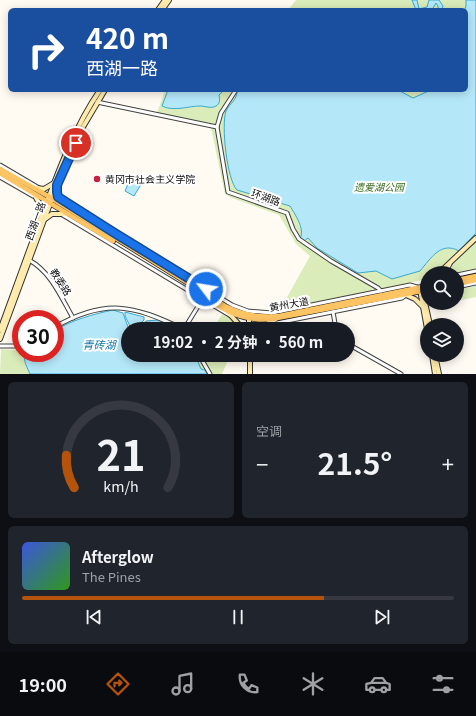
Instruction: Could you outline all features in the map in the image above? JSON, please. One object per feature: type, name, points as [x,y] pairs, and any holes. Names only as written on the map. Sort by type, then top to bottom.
[{"type":"main road","name":"西湖一路","points":[[0,330],[73,139],[87,110],[99,92]]},
{"type":"main road","name":"西湖一路","points":[[56,184],[80,132],[96,102],[104,92]]},
{"type":"main road","name":"黄州大道","points":[[0,169],[50,200],[69,214],[227,311],[249,317],[277,319],[382,295],[406,294],[420,290]]},
{"type":"main road","name":"黄州大道","points":[[0,173],[33,190]]},
{"type":"main road","points":[[66,207],[58,197],[56,184],[48,188],[33,190],[40,205],[42,219],[52,214],[69,214]]},
{"type":"main road","name":"黄州大道","points":[[50,200],[66,207],[219,302],[249,317],[279,316],[382,295],[420,290]]},
{"type":"main road","name":"西湖一路","points":[[0,340],[42,219]]},
{"type":"main road","points":[[447,266],[476,238]]},
{"type":"main road","points":[[464,279],[476,276]]},
{"type":"main road","points":[[464,283],[476,280]]},
{"type":"main road","points":[[406,294],[420,302]]},
{"type":"main road","points":[[227,311],[237,322]]},
{"type":"main road","points":[[249,317],[249,322]]},
{"type":"main road","points":[[270,322],[277,319]]},
{"type":"main road","points":[[250,362],[250,374]]},
{"type":"main road","points":[[433,362],[435,374]]},
{"type":"main road","points":[[436,362],[439,374]]},
{"type":"street","points":[[96,102],[217,127],[221,113],[235,92]]},
{"type":"street","name":"环湖路","points":[[217,127],[228,192],[287,213],[293,229],[299,239],[331,261],[378,288],[382,295]]},
{"type":"street","points":[[0,165],[40,189]]},
{"type":"street","points":[[0,177],[36,197]]},
{"type":"street","points":[[58,197],[232,305],[246,310],[272,313],[382,295]]},
{"type":"street","points":[[59,213],[234,318]]},
{"type":"street","name":"教委路","points":[[29,260],[38,265],[49,277],[73,318]]},
{"type":"street","points":[[449,266],[451,262]]},
{"type":"street","points":[[464,274],[476,271]]},
{"type":"street","points":[[464,284],[476,283]]},
{"type":"street","points":[[280,322],[402,298],[406,294]]},
{"type":"street","points":[[188,322],[202,300]]},
{"type":"street","points":[[64,322],[96,309],[123,308],[153,316],[167,322]]},
{"type":"street","points":[[333,312],[335,322]]},
{"type":"street","points":[[0,346],[12,346]]},
{"type":"street","points":[[355,348],[401,374]]},
{"type":"street","points":[[203,362],[210,374]]},
{"type":"green space","name":"遗爱湖公园","points":[[296,0],[476,0],[476,268],[464,271],[464,266],[420,266],[420,280],[286,309],[281,308],[310,256],[296,244],[279,215],[225,194],[210,123],[157,113],[164,92],[468,92],[468,8],[290,8]]},
{"type":"green space","points":[[476,286],[476,297],[464,300],[464,289]]},
{"type":"green space","points":[[222,314],[234,322],[217,322]]},
{"type":"green space","points":[[1,349],[12,350],[12,362],[25,362],[30,374],[0,374]]},
{"type":"green space","points":[[198,362],[227,362],[222,374],[207,374],[205,370],[201,369]]},
{"type":"water","points":[[412,0],[417,0],[419,8],[415,8]]},
{"type":"water","points":[[429,0],[439,0],[443,6],[442,8],[438,8],[436,3],[433,8],[423,8],[427,7]]},
{"type":"water","name":"遗爱湖公园","points":[[466,0],[476,0],[476,233],[459,251],[453,248],[447,248],[437,252],[424,266],[420,266],[420,271],[392,279],[376,271],[358,273],[317,248],[308,238],[304,241],[300,239],[301,227],[290,206],[237,190],[230,175],[224,128],[226,111],[235,98],[237,92],[402,92],[413,98],[426,92],[468,92],[468,8],[465,8]]},
{"type":"water","points":[[167,92],[222,92],[219,95],[220,100],[218,104],[214,107],[200,106],[171,109],[162,106]]},
{"type":"water","points":[[134,177],[143,181],[134,196],[125,191],[130,179]]},
{"type":"water","name":"青砖湖","points":[[113,310],[123,313],[126,322],[121,322],[121,362],[198,362],[201,369],[205,370],[207,374],[30,374],[25,362],[64,362],[64,326],[98,313]]},
{"type":"water","points":[[125,312],[144,317],[144,320],[142,322],[128,322]]},
{"type":"water","name":"青砖湖","points":[[158,320],[162,322],[145,322],[146,321]]},
{"type":"place","name":"黄冈市社会主义学院","points":[[97,179]]},
{"type":"route","points":[[76,143],[57,185],[58,197],[206,289]]}]
